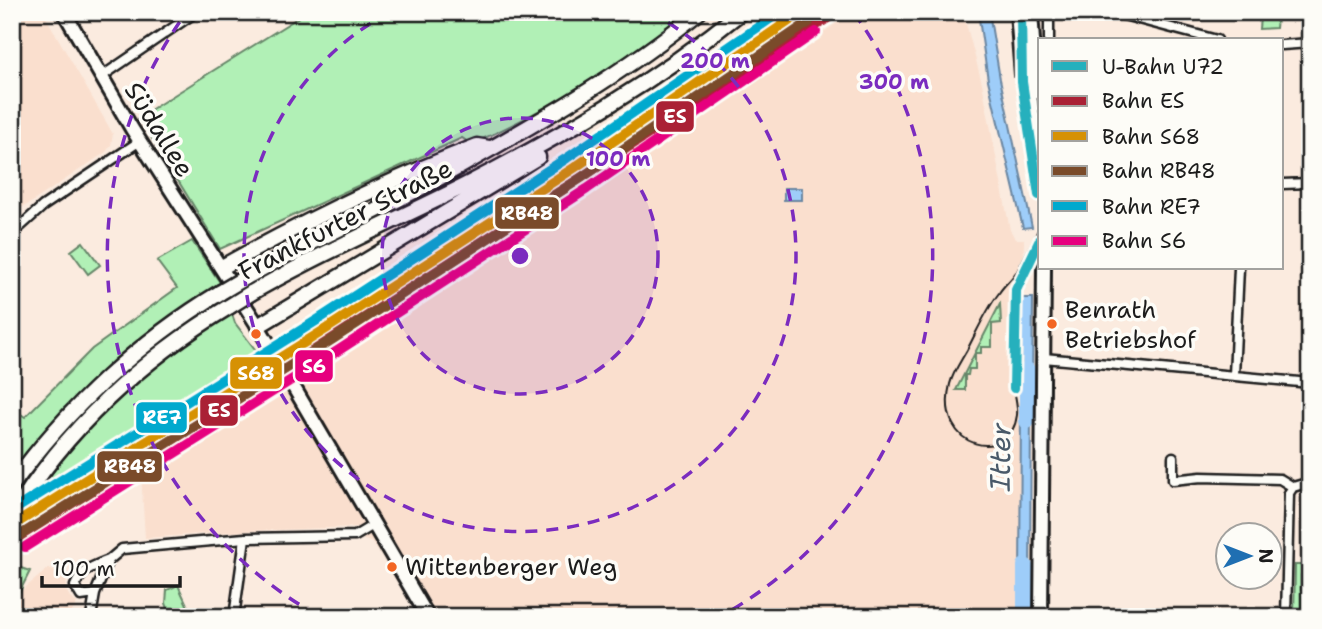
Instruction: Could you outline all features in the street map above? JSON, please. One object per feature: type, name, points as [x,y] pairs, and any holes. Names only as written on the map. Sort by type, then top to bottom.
[{"type":"highway","name":"Frankfurter Straße","points":[[12,485],[60,424],[106,380],[148,344],[221,292],[456,169],[562,108],[639,57],[699,12]]},
{"type":"highway","name":"Frankfurter Straße","points":[[12,518],[56,456],[108,400],[175,342],[251,293],[551,140],[655,77],[741,12]]},
{"type":"highway","points":[[258,326],[539,156],[551,140]]},
{"type":"highway","points":[[222,267],[298,224],[358,195],[477,146],[490,148]]},
{"type":"main road","name":"Südallee","points":[[64,12],[140,141],[258,326],[428,617]]},
{"type":"main road","points":[[1017,12],[1021,68],[1031,101],[1038,145]]},
{"type":"main road","points":[[1031,12],[1035,70],[1031,101]]},
{"type":"main road","points":[[1041,617],[1044,270]]},
{"type":"street","points":[[101,77],[196,12]]},
{"type":"street","points":[[1049,12],[1049,38]]},
{"type":"street","points":[[1112,12],[1210,38]]},
{"type":"street","points":[[1284,45],[1310,43]]},
{"type":"street","points":[[12,233],[43,206],[140,141]]},
{"type":"street","points":[[1284,184],[1310,183]]},
{"type":"street","points":[[1234,376],[1239,270]]},
{"type":"street","points":[[1044,358],[1310,383]]},
{"type":"street","points":[[1172,457],[1172,480],[1201,477],[1280,478],[1293,487]]},
{"type":"street","points":[[1286,617],[1289,493],[1293,487],[1310,482]]},
{"type":"street","points":[[94,594],[80,596],[75,586],[77,581],[86,569],[109,560],[122,549],[245,538],[355,536],[375,524]]},
{"type":"street","points":[[234,617],[245,538]]},
{"type":"street","points":[[91,617],[94,594],[109,560]]},
{"type":"shaded area","points":[[35,12],[43,12],[113,134],[111,145],[106,152],[29,204],[12,212],[12,25]]},
{"type":"shaded area","points":[[853,12],[963,12],[982,83],[1010,230],[1016,239],[1024,239],[1023,285],[1018,306],[1016,401],[1020,402],[1021,616],[433,617],[371,542],[364,540],[357,527],[145,538],[141,473],[523,238]]},
{"type":"shaded area","points":[[49,568],[67,577],[66,590],[77,603],[69,617],[12,617],[12,609],[20,592]]},
{"type":"green space","points":[[307,12],[688,12],[584,84],[500,131],[471,144],[462,138],[220,249],[139,117]]},
{"type":"green space","points":[[1260,17],[1277,18],[1276,28],[1259,29]]},
{"type":"green space","points":[[192,241],[221,284],[64,408],[12,469],[12,408],[25,417],[92,349],[177,288],[157,261]]},
{"type":"green space","points":[[83,242],[100,265],[88,274],[71,251]]},
{"type":"green space","points":[[1000,304],[1001,323],[992,324],[992,347],[981,347],[981,353],[975,353],[975,369],[969,369],[968,375],[965,375],[965,390],[956,390]]},
{"type":"green space","points":[[232,314],[235,323],[261,357],[235,369],[68,475],[65,481],[29,503],[72,447],[120,398],[174,353]]},
{"type":"green space","points":[[12,565],[30,571],[12,607]]},
{"type":"green space","points":[[1295,565],[1310,565],[1307,574],[1301,575],[1304,617],[1294,617]]},
{"type":"green space","points":[[178,585],[189,609],[171,617],[166,603],[167,590]]},
{"type":"water","points":[[978,12],[989,12],[1000,79],[1032,227],[1023,228],[988,80]]},
{"type":"water","points":[[784,188],[802,188],[802,200],[784,200]]},
{"type":"water","points":[[1022,298],[1033,298],[1032,390],[1021,390]]},
{"type":"water","points":[[1021,402],[1031,402],[1030,587],[1020,587]]},
{"type":"waterway","name":"Itter","points":[[1027,370],[1027,421]]},
{"type":"waterway","name":"Itter","points":[[1025,566],[1025,617]]},
{"type":"tram line","points":[[1013,279],[1038,230]]},
{"type":"tram line","points":[[1014,388],[1017,415],[1012,431],[1002,441],[989,445],[975,443],[963,436],[953,424],[948,407],[953,375],[990,306],[1016,272]]},
{"type":"metro line","name":"U72","points":[[1021,12],[1022,82],[1038,188]]},
{"type":"metro line","name":"U72","points":[[1014,388],[1016,290],[1038,244]]},
{"type":"rail line","name":"RE7","points":[[12,511],[319,319],[567,158],[780,12]]},
{"type":"rail line","name":"S68","points":[[12,526],[326,329],[574,168],[802,12]]},
{"type":"rail line","name":"ES","points":[[12,541],[290,366],[837,12]]},
{"type":"rail line","name":"RB48","points":[[19,536],[333,339],[581,178],[809,22]]},
{"type":"rail line","name":"S6","points":[[25,547],[339,350],[587,189],[816,32]]},
{"type":"place","name":"Benrath Betriebshof","points":[[1052,324]]},
{"type":"place","name":"Wittenberger Weg","points":[[392,567]]}]
